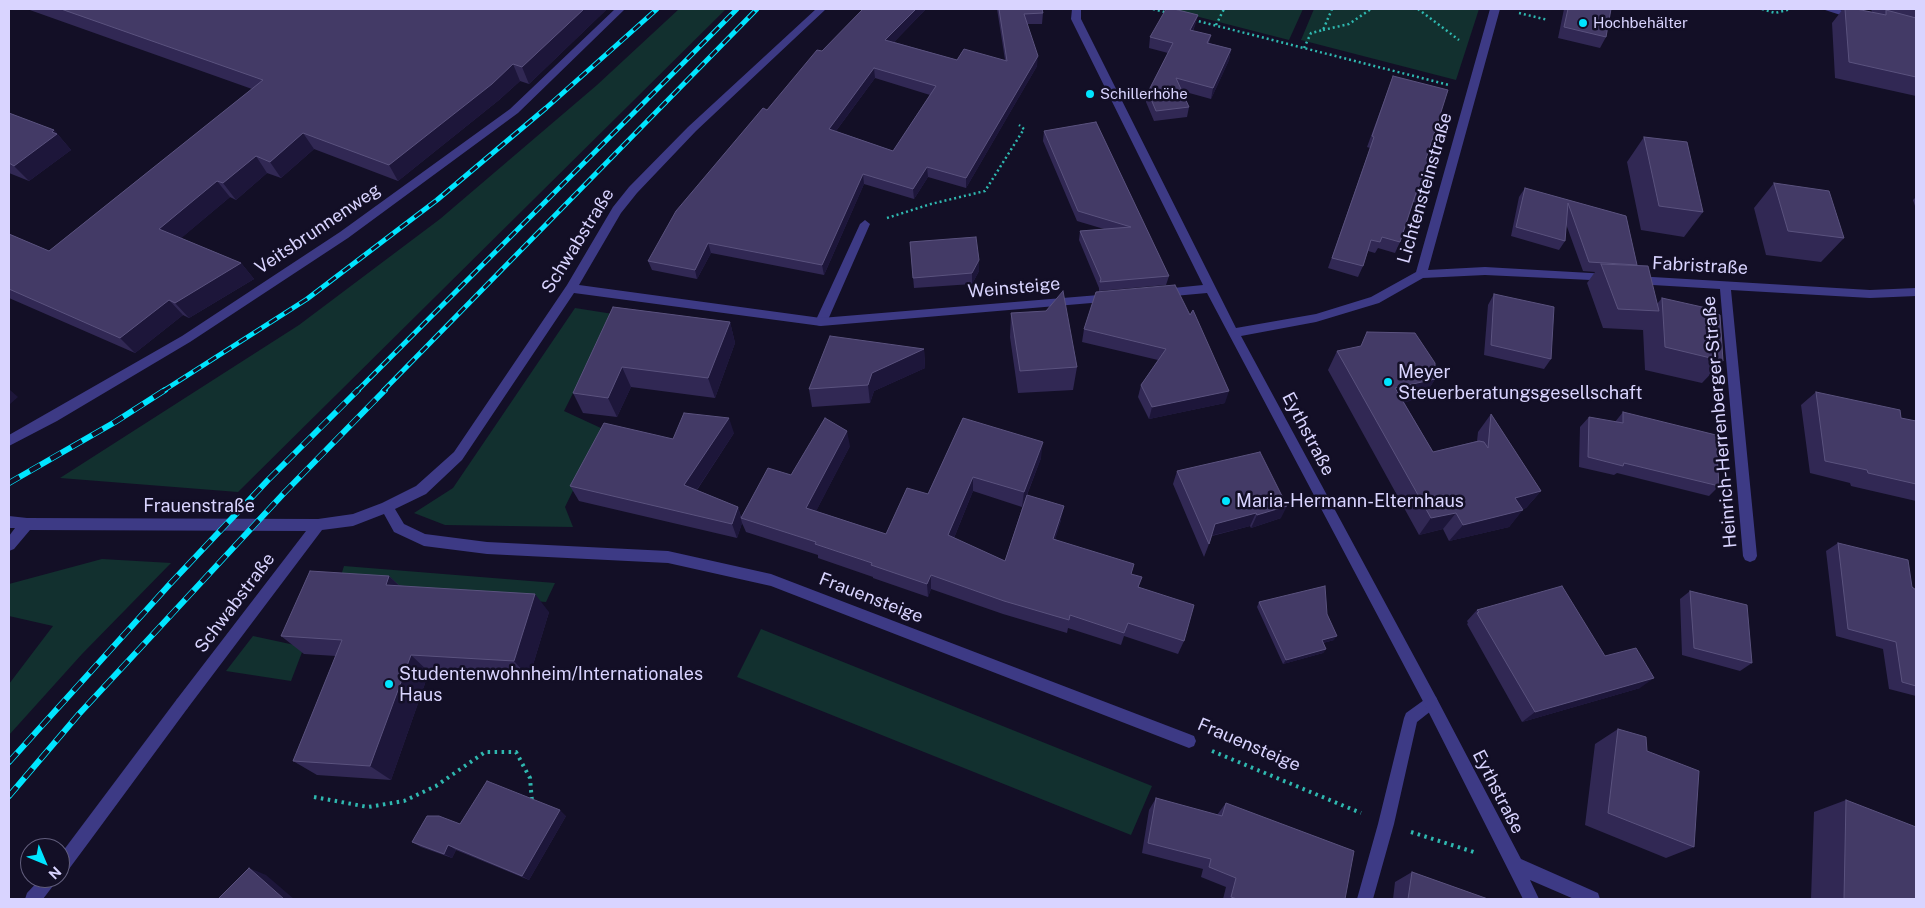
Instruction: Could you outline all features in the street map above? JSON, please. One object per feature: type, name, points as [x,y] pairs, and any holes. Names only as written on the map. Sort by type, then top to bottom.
[{"type":"street","name":"Veitsbrunnenweg","points":[[9,441],[53,418],[186,339],[344,235],[514,111],[620,9]]},
{"type":"street","name":"Schwabstraße","points":[[387,507],[422,490],[458,456],[571,288],[617,210],[633,190],[692,129],[821,9]]},
{"type":"street","name":"Eythstraße","points":[[1076,9],[1076,19],[1233,333],[1431,702],[1531,899]]},
{"type":"street","name":"Lichtensteinstraße","points":[[1233,333],[1316,318],[1375,300],[1421,274],[1495,9]]},
{"type":"street","points":[[1827,9],[1863,18]]},
{"type":"street","points":[[821,322],[865,224]]},
{"type":"street","name":"Fabristraße","points":[[1421,274],[1485,271],[1870,294],[1916,292]]},
{"type":"street","name":"Heinrich-Herrenberger-Straße","points":[[1725,284],[1750,556]]},
{"type":"street","name":"Weinsteige","points":[[571,288],[821,322],[1123,296]]},
{"type":"street","points":[[1152,294],[1211,288]]},
{"type":"street","name":"Frauenstraße","points":[[9,522],[26,524],[318,525],[352,520],[387,507]]},
{"type":"street","name":"Frauensteige","points":[[387,507],[399,528],[424,540],[488,548],[668,557],[771,580],[1189,741]]},
{"type":"street","points":[[9,545],[26,524]]},
{"type":"street","name":"Schwabstraße","points":[[70,854],[318,525]]},
{"type":"street","points":[[1365,899],[1386,824],[1411,718],[1431,702]]},
{"type":"street","points":[[1515,866],[1592,899]]},
{"type":"street","points":[[33,899],[42,888]]},
{"type":"path","points":[[1152,9],[1169,13]]},
{"type":"path","points":[[1216,25],[1224,9]]},
{"type":"path","points":[[1323,30],[1332,9]]},
{"type":"path","points":[[1304,48],[1311,33],[1349,24],[1371,9]]},
{"type":"path","points":[[1418,9],[1481,57]]},
{"type":"path","points":[[1762,9],[1775,13],[1791,9]]},
{"type":"path","points":[[1515,12],[1548,20]]},
{"type":"path","points":[[1193,19],[1472,91]]},
{"type":"path","points":[[865,224],[931,204],[985,191],[1024,129],[1019,125]]},
{"type":"path","name":"Frauensteige","points":[[1189,741],[1330,800]]},
{"type":"path","points":[[314,797],[368,807],[404,801],[436,786],[485,752],[516,752],[530,778],[532,802]]},
{"type":"path","points":[[1386,824],[1515,866]]},
{"type":"green space","points":[[679,9],[726,9],[238,492],[60,478],[299,325],[440,219],[597,85]]},
{"type":"green space","points":[[1168,9],[1303,9],[1289,40]]},
{"type":"green space","points":[[1314,9],[1479,9],[1456,80],[1301,40]]},
{"type":"green space","points":[[575,308],[613,314],[564,411],[603,429],[565,507],[573,527],[445,525],[414,513],[453,488]]},
{"type":"green space","points":[[102,559],[171,563],[82,654],[9,735],[9,684],[53,626],[9,616],[9,584]]},
{"type":"green space","points":[[344,566],[555,583],[546,602],[338,585]]},
{"type":"green space","points":[[761,629],[1152,786],[1131,835],[737,677]]},
{"type":"green space","points":[[253,636],[304,647],[291,681],[226,671]]},
{"type":"building","points":[[61,9],[584,9],[522,67],[513,64],[492,84],[389,165],[303,133],[270,162],[256,156],[223,183],[217,181],[159,229],[241,263],[175,303],[169,300],[120,338],[9,289],[9,234],[49,251],[263,80]]},
{"type":"building","points":[[863,9],[916,9],[885,40],[957,60],[964,49],[1007,61],[999,9],[1042,9],[1043,13],[1024,14],[1038,56],[966,178],[927,167],[913,189],[863,174],[822,265],[708,243],[695,270],[648,261],[676,211],[763,108],[767,110],[817,50],[822,51]],"holes":[[[874,68],[936,86],[893,151],[829,129]]]},
{"type":"building","points":[[1166,9],[1198,15],[1190,30],[1211,35],[1207,43],[1231,49],[1213,88],[1176,78],[1189,107],[1156,111],[1148,92],[1173,43],[1150,37]]},
{"type":"building","name":"Hochbehälter","points":[[1568,9],[1611,9],[1606,37],[1564,27]]},
{"type":"building","points":[[1845,9],[1856,9],[1886,15],[1886,10],[1916,18],[1916,77],[1849,62]]},
{"type":"building","points":[[1393,76],[1448,90],[1426,159],[1435,162],[1425,192],[1417,190],[1400,242],[1382,237],[1380,242],[1371,240],[1363,266],[1332,258]]},
{"type":"building","points":[[9,113],[54,130],[52,132],[57,134],[14,166],[9,163]]},
{"type":"building","points":[[1096,122],[1169,276],[1100,282],[1101,279],[1080,231],[1131,227],[1078,211],[1044,131]]},
{"type":"building","points":[[1644,137],[1687,142],[1703,212],[1659,206]]},
{"type":"building","points":[[1774,183],[1829,191],[1844,238],[1788,231]]},
{"type":"building","points":[[1525,188],[1626,216],[1637,265],[1589,262],[1568,203],[1565,241],[1516,227]]},
{"type":"building","points":[[976,237],[979,260],[972,273],[913,278],[910,242]]},
{"type":"building","points":[[1601,264],[1648,266],[1659,311],[1618,309]]},
{"type":"building","points":[[1175,285],[1190,315],[1193,310],[1229,391],[1152,407],[1141,385],[1166,349],[1084,329],[1096,292]]},
{"type":"building","points":[[1063,291],[1077,367],[1020,371],[1011,313],[1046,311]]},
{"type":"building","points":[[1494,294],[1554,307],[1551,359],[1491,345]]},
{"type":"building","points":[[1662,298],[1711,309],[1711,313],[1720,315],[1723,361],[1665,347]]},
{"type":"building","points":[[613,307],[730,322],[708,378],[622,367],[608,398],[573,393]]},
{"type":"building","points":[[1367,332],[1415,333],[1435,363],[1435,379],[1395,388],[1433,452],[1479,441],[1484,442],[1488,448],[1491,414],[1541,491],[1515,498],[1523,510],[1463,525],[1456,513],[1431,518],[1337,351],[1361,346]]},
{"type":"building","points":[[830,336],[924,349],[872,373],[868,385],[809,389]]},
{"type":"building","points":[[1816,392],[1900,410],[1901,418],[1916,421],[1916,484],[1868,473],[1867,470],[1825,461]]},
{"type":"building","points":[[1623,412],[1716,435],[1719,486],[1624,463],[1623,466],[1588,457],[1589,417],[1623,423]]},
{"type":"building","points":[[684,413],[729,418],[684,485],[738,507],[732,524],[570,486],[604,423],[673,439]]},
{"type":"building","points":[[825,418],[847,431],[806,508],[886,534],[907,488],[928,494],[963,418],[1043,442],[1024,492],[973,477],[948,535],[1005,561],[1027,495],[1064,506],[1053,539],[1134,564],[1131,574],[1142,577],[1138,587],[1194,605],[1184,641],[1128,623],[1124,633],[1070,615],[1069,620],[1004,601],[931,575],[927,584],[815,544],[816,542],[741,518],[768,468],[791,475]]},
{"type":"building","name":"Maria-Hermann-Elternhaus","points":[[1260,452],[1287,506],[1215,524],[1209,544],[1177,471]]},
{"type":"building","points":[[1838,543],[1908,560],[1912,587],[1916,590],[1916,686],[1902,682],[1896,642],[1848,629]]},
{"type":"building","name":"Studentenwohnheim/Internationales Haus","points":[[310,571],[389,576],[386,585],[535,594],[514,661],[411,655],[370,766],[293,761],[342,640],[281,636]]},
{"type":"building","points":[[1325,586],[1327,614],[1337,636],[1322,640],[1326,649],[1286,660],[1259,602]]},
{"type":"building","points":[[1562,586],[1605,656],[1636,648],[1654,678],[1535,712],[1477,610]]},
{"type":"building","points":[[1690,591],[1747,605],[1752,663],[1694,648]]},
{"type":"building","points":[[1618,729],[1646,737],[1647,751],[1699,771],[1694,847],[1608,813]]},
{"type":"building","points":[[487,781],[560,810],[522,876],[448,845],[444,854],[412,842],[427,816],[439,816],[460,824]]},
{"type":"building","points":[[1156,798],[1222,816],[1226,803],[1354,851],[1345,899],[1237,899],[1231,897],[1236,878],[1209,867],[1211,859],[1148,843]]},
{"type":"building","points":[[1846,800],[1916,827],[1916,899],[1844,899]]},
{"type":"building","points":[[249,868],[284,899],[218,899]]},
{"type":"building","points":[[1412,872],[1488,899],[1408,899]]},
{"type":"railway","points":[[163,391],[307,299],[437,200],[546,108],[657,9]]},
{"type":"railway","points":[[357,391],[737,9]]},
{"type":"railway","points":[[383,391],[757,9]]},
{"type":"railway","points":[[9,483],[115,422],[165,390]]},
{"type":"railway","points":[[9,796],[79,714],[285,492],[385,390]]},
{"type":"railway","points":[[9,762],[169,585],[268,480],[357,391]]},
{"type":"place","name":"Hochbehälter","points":[[1583,23]]},
{"type":"place","name":"Schillerhöhe","points":[[1090,94]]},
{"type":"place","name":"Meyer Steuerberatungsgesellschaft","points":[[1388,382]]},
{"type":"place","name":"Maria-Hermann-Elternhaus","points":[[1226,501]]},
{"type":"place","name":"Studentenwohnheim/Internationales Haus","points":[[389,684]]}]
